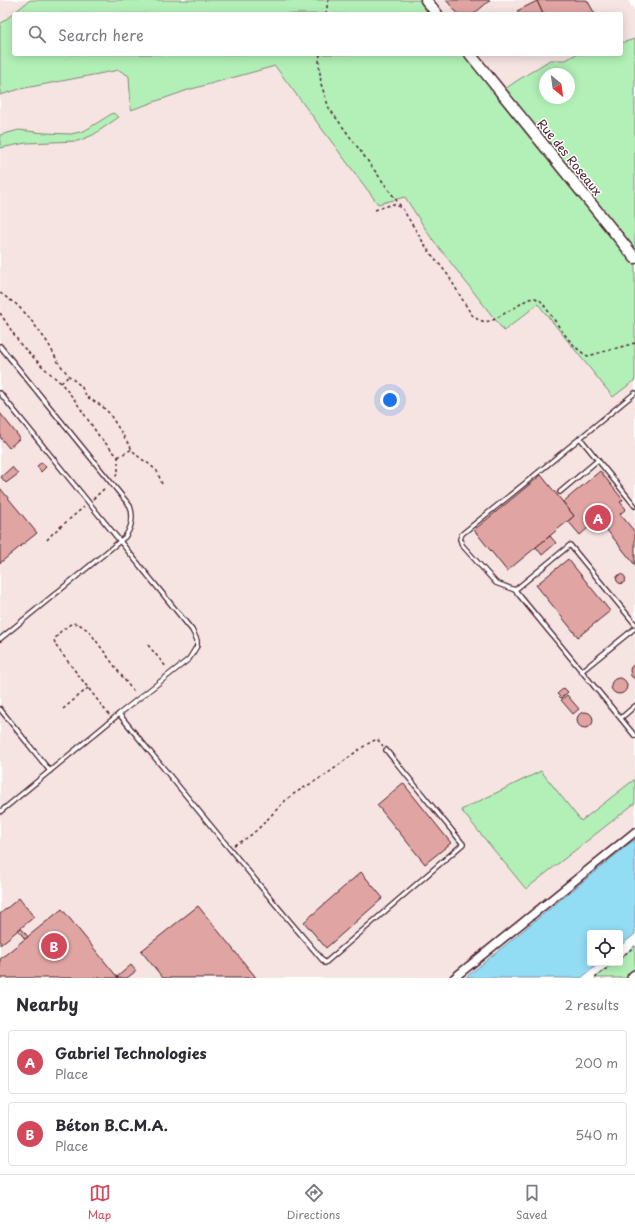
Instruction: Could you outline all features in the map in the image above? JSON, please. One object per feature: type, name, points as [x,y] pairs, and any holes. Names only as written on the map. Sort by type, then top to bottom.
[{"type":"street","points":[[426,0],[435,12]]},
{"type":"street","name":"Rue des Roseaux","points":[[472,56],[635,258]]},
{"type":"street","points":[[454,978],[635,832]]},
{"type":"lane","points":[[0,346],[130,506],[133,514],[128,533],[120,541],[0,639]]},
{"type":"lane","points":[[635,392],[462,534],[460,539],[462,545],[496,583],[515,590],[635,736]]},
{"type":"lane","points":[[0,394],[192,630],[197,640],[197,646],[189,659],[119,714],[0,812]]},
{"type":"lane","points":[[580,438],[635,506]]},
{"type":"lane","points":[[560,492],[598,460]]},
{"type":"lane","points":[[515,590],[570,544],[635,624]]},
{"type":"lane","points":[[582,671],[635,628]]},
{"type":"lane","points":[[621,718],[635,706]]},
{"type":"lane","points":[[0,709],[50,771]]},
{"type":"lane","points":[[119,714],[325,963],[462,844],[386,750]]},
{"type":"path","points":[[326,12],[328,0]]},
{"type":"path","points":[[320,56],[321,84],[329,108],[402,208],[428,250],[448,275],[471,314],[477,319],[485,322],[493,320],[528,299],[535,298],[540,300],[581,353],[588,356],[635,343]]},
{"type":"path","points":[[375,210],[393,204],[402,208]]},
{"type":"path","points":[[0,293],[16,304],[28,316],[69,376],[81,386],[87,397],[102,406],[109,413],[132,450],[157,471],[162,484]]},
{"type":"path","points":[[61,383],[69,376]]},
{"type":"path","points":[[118,458],[132,450]]},
{"type":"path","points":[[113,719],[56,646],[54,640],[61,631],[72,623],[79,624],[89,631],[139,699]]},
{"type":"path","points":[[148,645],[171,673]]},
{"type":"path","points":[[63,708],[88,688]]},
{"type":"path","points":[[228,847],[239,843],[252,835],[288,799],[304,787],[330,772],[367,744],[377,739],[386,750]]},
{"type":"path","points":[[623,956],[635,946]]},
{"type":"path","points":[[595,978],[610,966]]},
{"type":"shaded area","points":[[0,0],[628,0],[635,12],[635,838],[463,978],[0,978]]},
{"type":"green space","points":[[30,0],[426,0],[435,12],[15,12]]},
{"type":"green space","points":[[12,14],[12,56],[472,56],[501,92],[550,60],[566,60],[573,56],[623,56],[623,42],[635,39],[635,380],[613,397],[538,304],[504,331],[430,236],[405,197],[378,204],[275,66],[188,90],[131,110],[129,76],[119,70],[20,89],[0,95],[0,24]]},
{"type":"green space","points":[[113,113],[119,117],[93,135],[78,141],[26,143],[0,148],[0,135],[19,130],[71,134],[84,131]]},
{"type":"green space","points":[[541,771],[581,821],[635,779],[635,803],[526,889],[461,810]]},
{"type":"green space","points":[[635,946],[635,978],[595,978],[609,966],[623,966],[623,956]]},
{"type":"water","points":[[635,839],[635,934],[623,944],[623,930],[587,930],[587,966],[596,966],[581,978],[465,978]]},
{"type":"building","points":[[446,0],[490,0],[476,12],[456,12]]},
{"type":"building","points":[[587,0],[594,12],[542,12],[537,1]]},
{"type":"building","points":[[537,1],[542,12],[518,12],[517,11]]},
{"type":"building","points":[[0,413],[20,438],[9,448],[0,437]]},
{"type":"building","points":[[42,462],[46,467],[41,472],[37,466]]},
{"type":"building","points":[[12,467],[18,474],[6,483],[1,477]]},
{"type":"building","points":[[600,471],[623,500],[620,502],[626,509],[620,514],[635,532],[635,565],[598,519],[580,535],[568,521],[574,516],[563,502]]},
{"type":"building","points":[[541,475],[574,516],[507,571],[474,530]]},
{"type":"building","points":[[0,488],[37,533],[0,563]]},
{"type":"building","points":[[550,536],[556,543],[542,555],[536,547]]},
{"type":"building","points":[[568,559],[610,611],[578,637],[536,585]]},
{"type":"building","points":[[619,575],[623,575],[625,579],[623,583],[619,583],[617,581],[617,577]]},
{"type":"building","points":[[635,664],[635,679],[631,676],[630,670]]},
{"type":"building","points":[[619,678],[626,683],[627,686],[622,693],[619,694],[612,689],[611,686],[616,679]]},
{"type":"building","points":[[564,688],[568,692],[561,698],[557,694]]},
{"type":"building","points":[[567,695],[579,709],[573,714],[561,700]]},
{"type":"building","points":[[585,712],[592,717],[593,720],[588,727],[585,728],[578,723],[577,720],[582,713]]},
{"type":"building","points":[[403,783],[451,843],[425,864],[377,805]]},
{"type":"building","points":[[361,872],[383,898],[326,948],[304,922]]},
{"type":"building","points":[[19,898],[34,917],[0,945],[0,914]]},
{"type":"building","points":[[198,906],[256,978],[163,978],[141,951]]},
{"type":"building","points":[[62,909],[118,978],[0,978],[0,959]]},
{"type":"building","points":[[21,928],[28,937],[25,939],[18,930]]},
{"type":"building","points":[[131,965],[136,971],[127,978],[117,977]]},
{"type":"place","name":"Gabriel Technologies","points":[[598,518]]},
{"type":"place","name":"Béton B.C.M.A.","points":[[54,946]]}]
